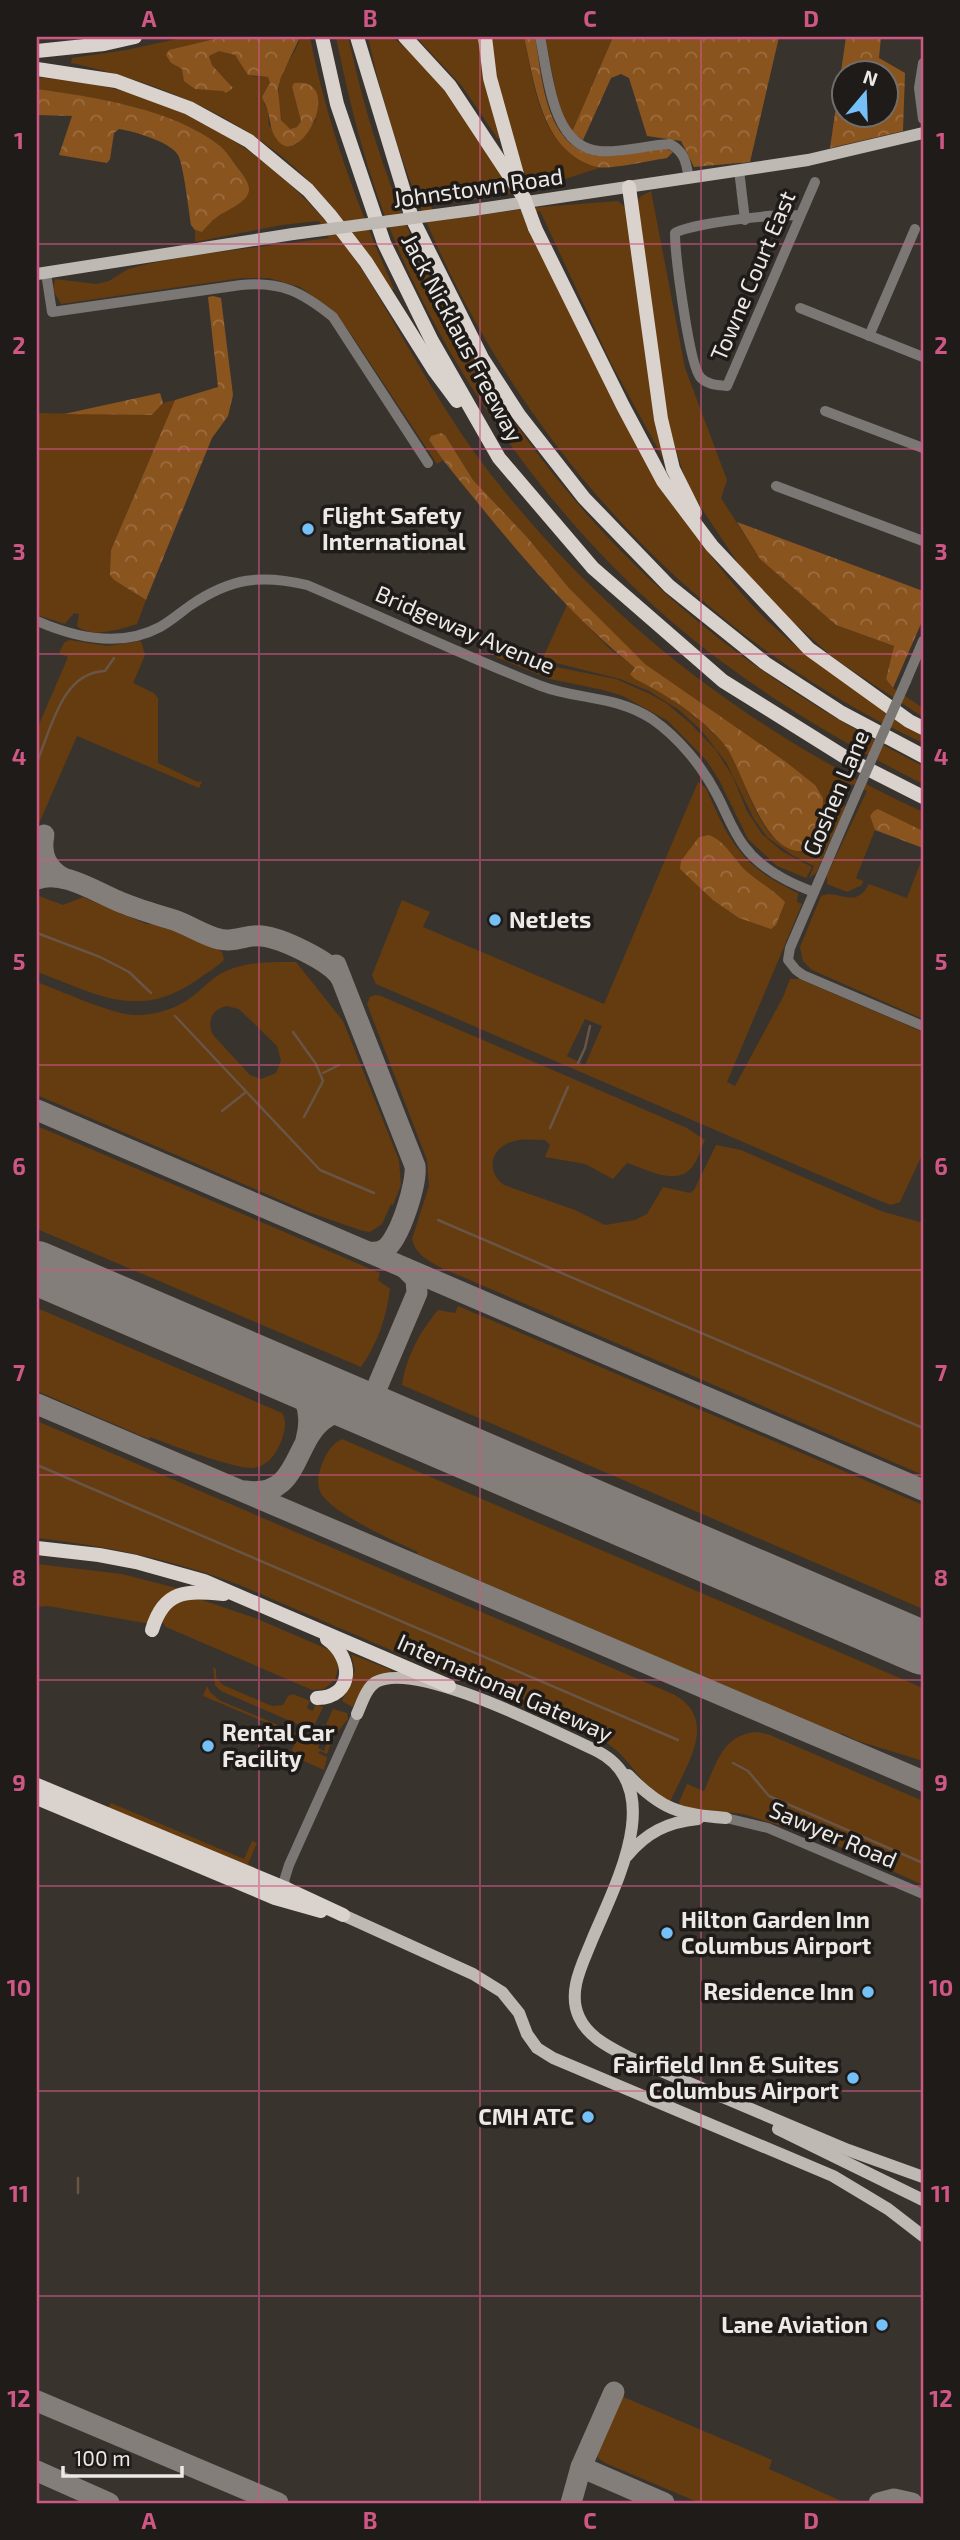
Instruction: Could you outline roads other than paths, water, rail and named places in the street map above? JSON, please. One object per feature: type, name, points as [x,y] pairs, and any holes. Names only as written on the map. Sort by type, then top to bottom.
[{"type":"highway","points":[[37,51],[104,44],[135,37]]},
{"type":"highway","name":"Jack Nicklaus Freeway","points":[[322,37],[337,104],[384,243],[432,341],[499,458],[593,568],[723,681],[848,759],[923,797]]},
{"type":"highway","name":"Jack Nicklaus Freeway","points":[[357,37],[412,218],[482,358],[535,436],[584,498],[669,586],[765,663],[842,713],[923,756]]},
{"type":"highway","points":[[405,37],[450,86],[513,175],[535,229],[663,481],[712,546],[809,649],[923,728]]},
{"type":"highway","points":[[485,37],[490,78],[513,175]]},
{"type":"highway","points":[[37,69],[116,80],[189,108],[249,141],[308,190],[366,262],[434,370],[499,458]]},
{"type":"highway","points":[[629,187],[661,419],[673,470],[712,546]]},
{"type":"highway","name":"International Gateway","points":[[37,1550],[68,1550],[167,1570],[239,1595],[449,1686]]},
{"type":"highway","points":[[152,1630],[163,1604],[173,1597],[202,1592],[239,1595]]},
{"type":"highway","points":[[289,1617],[333,1643],[345,1661],[346,1672],[342,1686],[327,1698],[317,1698]]},
{"type":"highway","points":[[37,1785],[343,1915]]},
{"type":"highway","points":[[37,1798],[293,1905],[343,1915]]},
{"type":"main road","name":"Johnstown Road","points":[[41,274],[293,234],[808,160],[923,133]]},
{"type":"main road","points":[[357,1714],[368,1690],[376,1682],[403,1678],[449,1686]]},
{"type":"main road","name":"International Gateway","points":[[449,1686],[597,1752],[621,1769],[631,1790],[634,1811],[623,1861],[575,1988],[578,2016],[595,2038],[723,2097],[848,2150],[920,2176]]},
{"type":"main road","points":[[621,1769],[646,1794],[664,1806],[687,1814],[726,1818]]},
{"type":"main road","points":[[623,1861],[639,1841],[656,1829],[688,1820],[726,1818]]},
{"type":"main road","points":[[343,1915],[473,1974],[502,1992],[519,2013],[527,2034],[537,2048],[553,2058],[833,2176],[923,2225]]},
{"type":"main road","points":[[723,2097],[789,2135],[919,2198]]},
{"type":"main road","points":[[863,2192],[923,2236]]},
{"type":"street","points":[[540,37],[555,109],[565,130],[583,145],[597,150],[670,144],[680,150],[685,158],[689,178]]},
{"type":"street","points":[[923,63],[919,88],[923,119]]},
{"type":"street","points":[[739,170],[745,220],[791,214],[800,216]]},
{"type":"street","name":"Towne Court East","points":[[745,220],[686,228],[675,233],[691,351],[697,372],[710,384],[727,386],[815,182]]},
{"type":"street","points":[[869,336],[915,229]]},
{"type":"street","points":[[41,274],[52,312],[222,286],[262,284],[291,289],[313,301],[333,317],[428,463]]},
{"type":"street","points":[[800,308],[923,357]]},
{"type":"street","points":[[825,411],[923,448]]},
{"type":"street","points":[[776,486],[923,541]]},
{"type":"street","name":"Bridgeway Avenue","points":[[37,621],[82,637],[109,639],[134,636],[159,628],[212,592],[232,583],[254,579],[281,579],[307,584],[543,687],[607,700],[652,720],[681,744],[703,770],[730,824],[746,848],[766,867],[790,883],[814,892]]},
{"type":"street","name":"Goshen Lane","points":[[923,645],[814,892],[790,948],[788,960],[803,975],[923,1026]]},
{"type":"street","points":[[287,1889],[284,1881],[289,1865],[357,1714]]},
{"type":"street","name":"Sawyer Road","points":[[726,1818],[768,1828],[923,1894]]},
{"type":"waterway","points":[[37,762],[53,719],[68,692],[78,681],[90,674],[105,671],[114,658]]},
{"type":"waterway","points":[[37,933],[100,957],[129,972],[151,993]]},
{"type":"waterway","points":[[175,1016],[320,1170],[374,1193]]},
{"type":"waterway","points":[[578,1063],[590,1026]]},
{"type":"waterway","points":[[293,1032],[316,1064],[323,1081],[304,1117]]},
{"type":"waterway","points":[[323,1073],[339,1065]]},
{"type":"waterway","points":[[550,1128],[568,1087]]},
{"type":"waterway","points":[[222,1111],[246,1092]]},
{"type":"waterway","points":[[438,1220],[923,1428]]},
{"type":"waterway","points":[[37,1465],[678,1740]]},
{"type":"waterway","points":[[733,1763],[748,1771],[769,1796],[923,1863]]},
{"type":"waterway","points":[[78,2178],[78,2193]]},
{"type":"place","name":"Flight Safety International","points":[[308,529]]},
{"type":"place","name":"NetJets","points":[[495,920]]},
{"type":"place","name":"Rental Car Facility","points":[[208,1746]]},
{"type":"place","name":"Hilton Garden Inn Columbus Airport","points":[[667,1933]]},
{"type":"place","name":"Residence Inn","points":[[868,1992]]},
{"type":"place","name":"Fairfield Inn & Suites Columbus Airport","points":[[853,2078]]},
{"type":"place","name":"CMH ATC","points":[[588,2117]]},
{"type":"place","name":"Lane Aviation","points":[[882,2325]]}]
